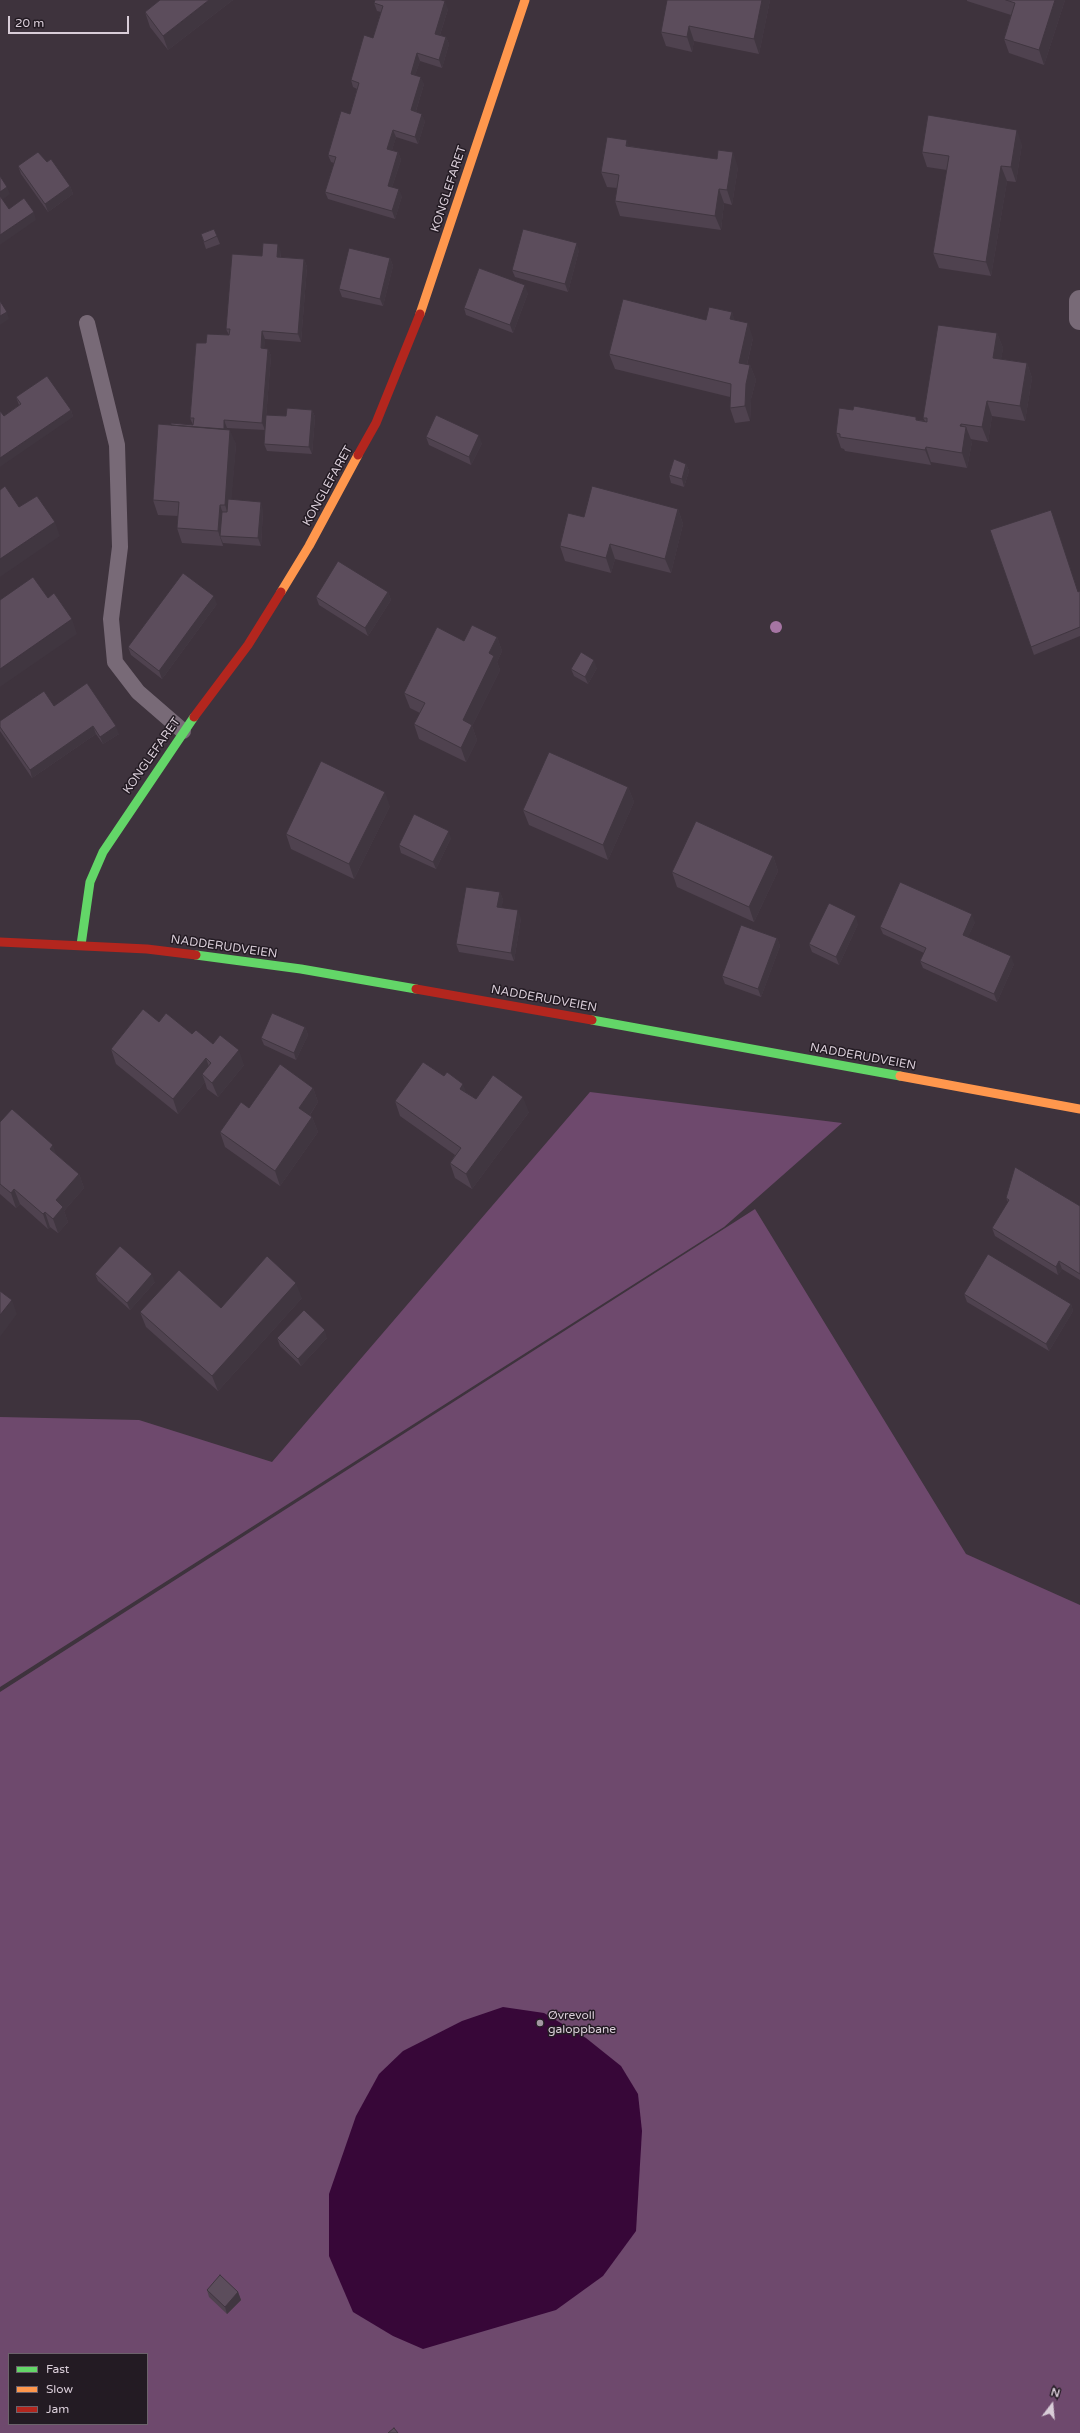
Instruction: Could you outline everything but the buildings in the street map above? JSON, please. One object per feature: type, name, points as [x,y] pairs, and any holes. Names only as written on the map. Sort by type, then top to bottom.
[{"type":"main road","name":"KONGLEFARET","points":[[81,945],[90,882],[103,852],[183,731],[248,645],[309,546],[376,423],[413,335],[525,0]]},
{"type":"main road","name":"NADDERUDVEIEN","points":[[0,942],[162,950],[331,974],[1080,1109]]},
{"type":"street","points":[[1080,301],[1080,319]]},
{"type":"lane","points":[[87,323],[117,445],[120,547],[112,619],[115,662],[138,692],[183,731]]},
{"type":"shaded area","points":[[590,1092],[842,1123],[724,1227],[0,1687],[0,1417],[139,1420],[272,1462]]},
{"type":"shaded area","name":"Øvrevoll galoppbane","points":[[755,1209],[966,1554],[1080,1605],[1080,2433],[0,2433],[0,1692]]},
{"type":"shaded area","points":[[503,2007],[544,2013],[586,2038],[621,2066],[638,2094],[642,2131],[636,2231],[603,2276],[556,2310],[423,2349],[393,2336],[353,2312],[329,2256],[329,2194],[356,2116],[379,2074],[403,2051],[462,2021]]},
{"type":"traffic: fast","points":[[81,945],[90,882],[103,852],[194,717]]},
{"type":"traffic: fast","points":[[196,955],[301,969],[416,989]]},
{"type":"traffic: fast","points":[[592,1020],[900,1076]]},
{"type":"traffic: slow","points":[[420,314],[525,0]]},
{"type":"traffic: slow","points":[[281,592],[309,546],[358,455]]},
{"type":"traffic: slow","points":[[900,1076],[1080,1109]]},
{"type":"traffic: jam","points":[[358,455],[376,423],[420,314]]},
{"type":"traffic: jam","points":[[194,717],[248,645],[281,592]]},
{"type":"traffic: jam","points":[[0,942],[147,949],[196,955]]},
{"type":"traffic: jam","points":[[416,989],[592,1020]]},
{"type":"place","name":"Øvrevoll galoppbane","points":[[540,2023]]}]
